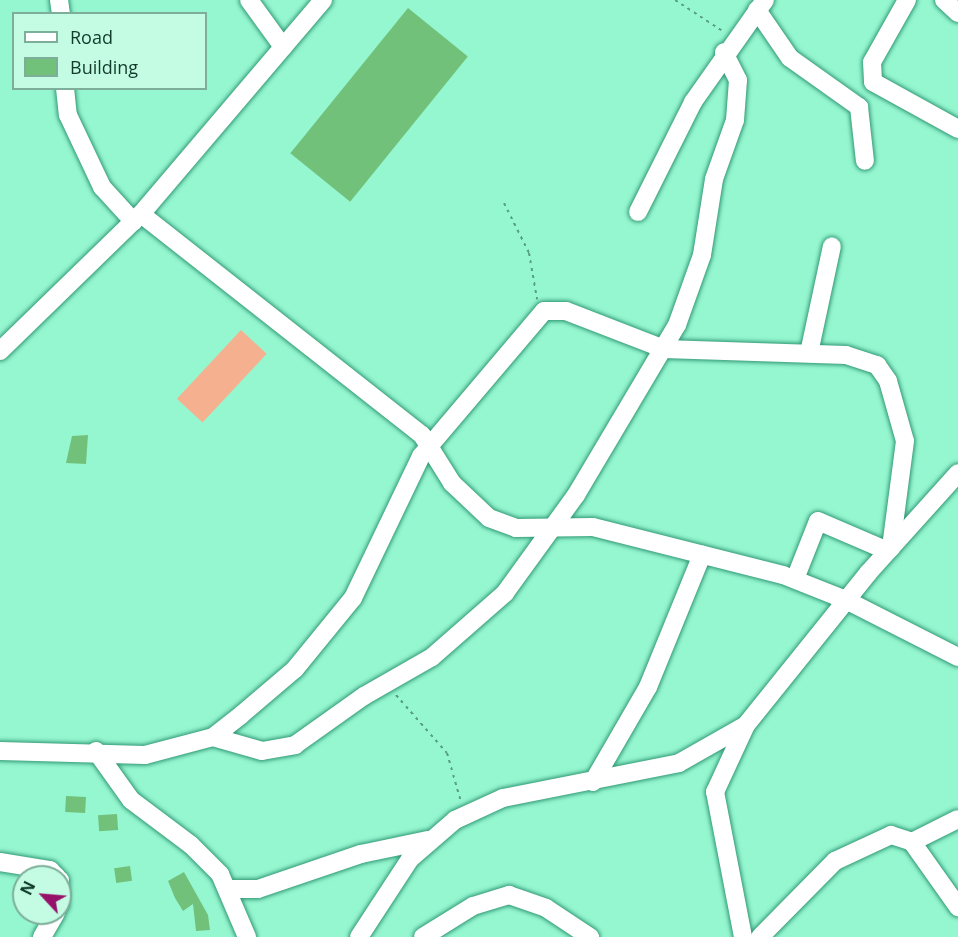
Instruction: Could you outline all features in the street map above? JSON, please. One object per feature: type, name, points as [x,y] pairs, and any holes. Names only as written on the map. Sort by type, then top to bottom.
[{"type":"street","points":[[249,0],[283,47]]},
{"type":"street","points":[[0,351],[137,218],[322,0]]},
{"type":"street","points":[[907,0],[872,62],[873,82],[958,129]]},
{"type":"street","points":[[944,0],[958,13]]},
{"type":"street","points":[[638,212],[724,52],[761,5],[790,58],[859,107],[865,161]]},
{"type":"street","points":[[213,737],[261,751],[286,748],[389,681],[432,657],[493,606],[553,527],[664,349],[701,261],[714,179],[733,128],[738,80],[724,52]]},
{"type":"street","points":[[65,90],[68,115],[102,186],[137,218],[430,444],[452,483],[489,518],[516,528],[593,527],[795,579],[846,600],[958,657]]},
{"type":"street","points":[[809,352],[832,246]]},
{"type":"street","points":[[0,751],[145,755],[213,737],[295,669],[352,598],[376,542],[430,444],[536,316],[566,311],[664,349],[809,352],[868,360],[888,381],[905,441],[889,549]]},
{"type":"street","points":[[743,937],[715,792],[746,725],[846,600],[958,473]]},
{"type":"street","points":[[795,579],[818,521],[889,549]]},
{"type":"street","points":[[593,782],[648,687],[702,555]]},
{"type":"street","points":[[359,937],[428,840],[467,814],[503,798],[593,782],[679,763],[746,725]]},
{"type":"street","points":[[96,752],[131,800],[205,856],[230,889],[247,937]]},
{"type":"street","points":[[760,937],[835,861],[885,836],[912,842],[958,819]]},
{"type":"street","points":[[230,889],[258,889],[361,854],[428,840]]},
{"type":"street","points":[[912,842],[958,907]]},
{"type":"street","points":[[0,862],[19,865]]},
{"type":"street","points":[[423,937],[473,906],[509,895],[546,908],[591,937]]},
{"type":"path","points":[[675,0],[735,36]]},
{"type":"path","points":[[504,203],[533,266],[536,316]]},
{"type":"path","points":[[389,681],[410,714],[447,753],[467,814]]},
{"type":"shaded area","points":[[241,330],[267,354],[202,423],[177,399]]},
{"type":"building","points":[[408,8],[468,56],[350,202],[290,153]]},
{"type":"building","points":[[88,435],[86,464],[66,463],[72,436]]},
{"type":"building","points":[[66,796],[86,797],[85,813],[65,812]]},
{"type":"building","points":[[117,814],[118,830],[99,831],[98,815]]},
{"type":"building","points":[[130,866],[132,881],[116,883],[114,868]]},
{"type":"building","points":[[184,872],[208,915],[210,930],[196,931],[193,904],[183,911],[175,898],[168,881]]}]
